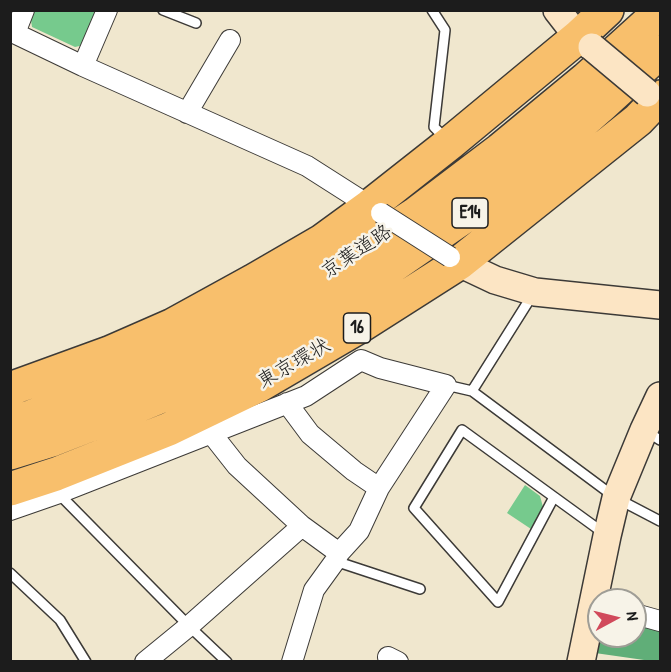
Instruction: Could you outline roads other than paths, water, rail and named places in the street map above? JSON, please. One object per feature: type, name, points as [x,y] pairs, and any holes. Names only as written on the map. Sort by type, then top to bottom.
[{"type":"highway","points":[[10,389],[109,353],[172,325],[376,210],[450,143],[585,42],[607,10]]},
{"type":"highway","name":"京葉道路","points":[[10,423],[114,384],[182,354],[315,280],[417,213],[491,157],[586,80],[660,12]]},
{"type":"highway","name":"京葉道路","points":[[10,453],[52,440],[186,386],[260,348],[348,297],[474,210],[561,140],[660,52]]},
{"type":"highway","name":"東京環状","points":[[10,489],[56,474],[169,429],[258,386],[357,328],[455,260],[638,120],[656,99]]},
{"type":"street","points":[[24,10],[13,32],[83,66],[307,166],[455,260],[495,280],[534,292],[660,305]]},
{"type":"street","points":[[83,66],[107,10]]},
{"type":"street","points":[[557,10],[585,42],[656,99]]},
{"type":"street","points":[[188,113],[230,40]]},
{"type":"street","points":[[10,510],[306,396],[361,360],[380,368],[446,385],[379,488],[359,531],[314,590],[292,662]]},
{"type":"street","points":[[599,588],[616,498],[652,435],[660,396]]},
{"type":"street","points":[[287,403],[310,434],[354,471],[379,488]]},
{"type":"street","points":[[211,433],[237,466],[337,557]]},
{"type":"street","points":[[145,662],[302,526]]},
{"type":"street","points":[[581,662],[587,639]]},
{"type":"lane","points":[[163,10],[196,23]]},
{"type":"lane","points":[[432,10],[445,30],[434,127],[450,143]]},
{"type":"lane","points":[[472,391],[534,292]]},
{"type":"lane","points":[[446,385],[472,391],[616,498],[660,521]]},
{"type":"lane","points":[[554,497],[498,602],[414,508],[462,430],[554,497],[607,536]]},
{"type":"lane","points":[[59,493],[227,662]]},
{"type":"lane","points":[[337,557],[420,589]]},
{"type":"lane","points":[[10,573],[60,620],[86,662]]}]
